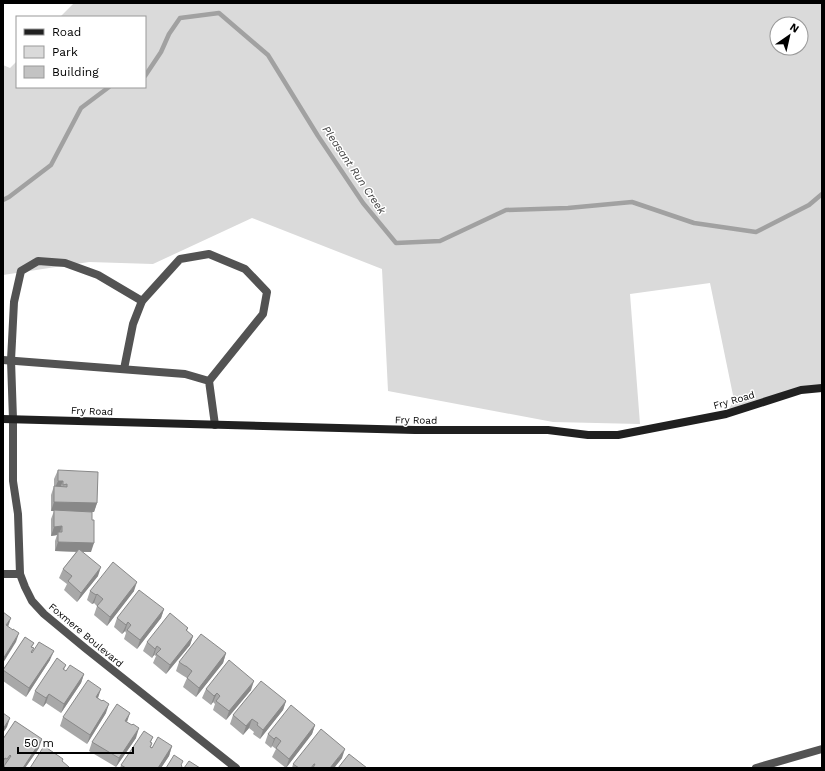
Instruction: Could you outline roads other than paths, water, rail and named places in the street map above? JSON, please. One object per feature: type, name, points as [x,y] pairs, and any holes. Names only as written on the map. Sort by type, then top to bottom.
[{"type":"street","points":[[124,369],[133,324],[142,301],[180,259],[209,254],[246,269],[267,292],[263,314],[209,380],[215,425]]},
{"type":"street","name":"Foxmere Boulevard","points":[[142,301],[98,275],[65,263],[38,261],[21,271],[14,302],[7,360],[13,419],[13,481],[18,514],[20,574],[32,601],[44,614],[236,768]]},
{"type":"street","points":[[7,360],[184,374],[209,380]]},
{"type":"street","name":"Fry Road","points":[[3,419],[415,430],[548,430],[618,435],[726,414],[801,390],[822,388]]},
{"type":"street","points":[[3,574],[20,574]]},
{"type":"street","points":[[756,768],[822,749]]},
{"type":"waterway","name":"Pleasant Run Creek","points":[[146,74],[161,52],[169,34],[180,18],[219,13],[268,55],[318,136],[363,203],[396,243],[440,241],[506,210],[568,208],[632,202],[694,223],[756,232],[809,205],[822,194]]},
{"type":"waterway","name":"Pleasant Run Creek","points":[[3,200],[51,165],[81,108],[108,88]]}]
